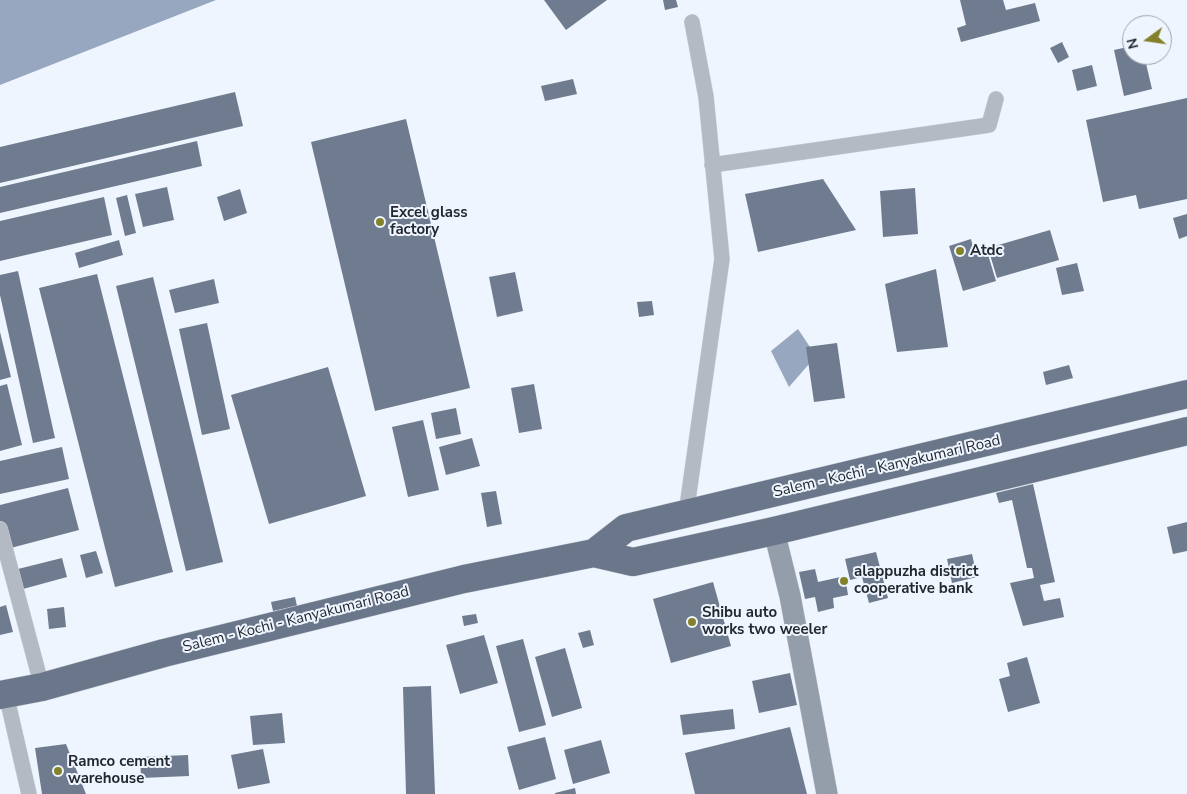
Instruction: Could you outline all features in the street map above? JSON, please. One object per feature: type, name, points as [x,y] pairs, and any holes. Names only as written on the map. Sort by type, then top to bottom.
[{"type":"highway","name":"Salem - Kochi - Kanyakumari Road","points":[[594,553],[626,528],[1187,394]]},
{"type":"highway","name":"Salem - Kochi - Kanyakumari Road","points":[[3,694],[42,687],[164,653],[464,579],[594,553],[633,562],[774,531],[1187,432]]},
{"type":"street","points":[[686,514],[722,258],[706,96],[692,22]]},
{"type":"street","points":[[712,165],[989,124],[996,99]]},
{"type":"street","points":[[0,529],[42,687]]},
{"type":"street","points":[[774,531],[790,596],[827,794]]},
{"type":"street","points":[[3,694],[29,794]]},
{"type":"water","points":[[0,0],[216,0],[0,85]]},
{"type":"water","points":[[798,329],[816,356],[789,387],[771,351]]},
{"type":"building","points":[[544,0],[607,0],[566,30]]},
{"type":"building","points":[[663,0],[676,0],[678,7],[665,10]]},
{"type":"building","points":[[960,0],[1003,0],[1006,10],[1035,3],[1040,21],[961,42],[957,28],[966,25]]},
{"type":"building","points":[[1062,42],[1069,57],[1058,63],[1050,48]]},
{"type":"building","points":[[1122,48],[1122,65],[1146,65],[1152,89],[1124,96],[1114,50]]},
{"type":"building","points":[[1092,65],[1097,86],[1077,91],[1072,70]]},
{"type":"building","points":[[573,79],[577,94],[545,101],[541,86]]},
{"type":"building","points":[[235,92],[243,126],[0,183],[0,147]]},
{"type":"building","points":[[1187,98],[1187,199],[1139,209],[1136,195],[1103,202],[1086,120]]},
{"type":"building","name":"Excel glass factory","points":[[406,119],[470,388],[375,411],[311,142]]},
{"type":"building","points":[[197,141],[202,166],[0,213],[0,187]]},
{"type":"building","points":[[823,179],[856,230],[758,252],[745,194]]},
{"type":"building","points":[[167,187],[174,220],[143,227],[135,194]]},
{"type":"building","points":[[915,188],[918,234],[883,237],[880,191]]},
{"type":"building","points":[[240,189],[247,213],[224,221],[217,197]]},
{"type":"building","points":[[127,195],[136,233],[125,236],[116,198]]},
{"type":"building","points":[[104,197],[112,235],[0,261],[0,221]]},
{"type":"building","points":[[1187,214],[1187,236],[1179,239],[1173,218]]},
{"type":"building","points":[[1050,230],[1059,260],[997,278],[988,248]]},
{"type":"building","points":[[971,239],[974,251],[986,248],[996,281],[963,291],[949,246]]},
{"type":"building","points":[[119,240],[123,255],[79,268],[75,253]]},
{"type":"building","points":[[1077,263],[1084,291],[1062,295],[1056,268]]},
{"type":"building","points":[[936,269],[948,347],[897,352],[885,284]]},
{"type":"building","points":[[18,271],[55,438],[33,443],[0,295],[0,275]]},
{"type":"building","points":[[515,272],[523,311],[497,317],[489,277]]},
{"type":"building","points":[[97,274],[173,572],[115,587],[39,288]]},
{"type":"building","points":[[153,277],[223,562],[186,571],[116,286]]},
{"type":"building","points":[[214,279],[219,303],[175,313],[169,290]]},
{"type":"building","points":[[652,301],[654,315],[639,317],[637,302]]},
{"type":"building","points":[[207,323],[230,429],[202,435],[179,329]]},
{"type":"building","points":[[0,332],[11,377],[0,380]]},
{"type":"building","points":[[837,343],[845,398],[814,402],[806,347]]},
{"type":"building","points":[[1069,365],[1073,378],[1046,385],[1043,372]]},
{"type":"building","points":[[328,367],[366,496],[269,524],[231,395]]},
{"type":"building","points":[[7,384],[22,445],[0,451],[0,386]]},
{"type":"building","points":[[534,384],[542,429],[519,433],[511,388]]},
{"type":"building","points":[[456,408],[461,434],[436,439],[431,413]]},
{"type":"building","points":[[423,420],[439,490],[408,497],[392,427]]},
{"type":"building","points":[[472,438],[480,466],[446,475],[439,447]]},
{"type":"building","points":[[62,447],[69,479],[0,494],[0,461]]},
{"type":"building","points":[[1033,484],[1055,582],[1040,585],[1044,601],[1060,598],[1064,617],[1023,626],[1010,583],[1034,578],[1032,568],[1027,568],[1012,500],[999,503],[996,493]]},
{"type":"building","points":[[68,488],[79,530],[7,549],[0,522],[0,505]]},
{"type":"building","points":[[496,491],[502,524],[487,527],[481,493]]},
{"type":"building","points":[[1187,522],[1187,551],[1173,554],[1167,527]]},
{"type":"building","points":[[96,551],[103,573],[86,578],[80,555]]},
{"type":"building","points":[[876,552],[888,598],[869,603],[862,577],[850,580],[845,559]]},
{"type":"building","points":[[972,554],[977,577],[952,583],[947,559]]},
{"type":"building","points":[[62,558],[67,577],[23,589],[18,569]]},
{"type":"building","points":[[815,569],[818,582],[845,576],[848,595],[833,598],[834,608],[818,612],[815,597],[805,599],[799,572]]},
{"type":"building","name":"Shibu auto works two weeler","points":[[713,582],[731,646],[671,663],[653,599]]},
{"type":"building","points":[[295,597],[297,606],[273,611],[271,602]]},
{"type":"building","points":[[6,605],[13,632],[0,635],[0,607]]},
{"type":"building","points":[[64,607],[66,627],[49,629],[47,609]]},
{"type":"building","points":[[476,614],[478,623],[464,626],[462,616]]},
{"type":"building","points":[[590,630],[594,645],[583,648],[578,633]]},
{"type":"building","points":[[484,635],[498,683],[460,694],[446,645]]},
{"type":"building","points":[[523,639],[546,725],[519,732],[496,646]]},
{"type":"building","points":[[565,648],[582,708],[552,717],[535,657]]},
{"type":"building","points":[[1027,657],[1040,703],[1008,712],[999,679],[1010,676],[1007,663]]},
{"type":"building","points":[[790,673],[797,705],[759,713],[752,681]]},
{"type":"building","points":[[431,686],[435,794],[406,794],[403,687]]},
{"type":"building","points":[[733,709],[735,729],[683,735],[680,715]]},
{"type":"building","points":[[282,713],[285,743],[253,745],[250,716]]},
{"type":"building","points":[[790,727],[807,794],[695,794],[685,753]]},
{"type":"building","points":[[545,737],[556,779],[519,790],[507,747]]},
{"type":"building","points":[[601,740],[610,773],[573,784],[564,750]]},
{"type":"building","name":"Ramco cement warehouse","points":[[66,744],[86,794],[42,794],[35,748]]},
{"type":"building","points":[[263,749],[270,783],[238,789],[231,755]]},
{"type":"building","points":[[188,755],[189,776],[141,778],[140,757]]},
{"type":"building","points":[[575,788],[576,794],[555,794],[555,793]]},
{"type":"place","name":"Excel glass factory","points":[[380,222]]},
{"type":"place","name":"Atdc","points":[[960,251]]},
{"type":"place","name":"alappuzha district cooperative bank","points":[[844,581]]},
{"type":"place","name":"Shibu auto works two weeler","points":[[692,622]]},
{"type":"place","name":"Ramco cement warehouse","points":[[58,771]]}]
